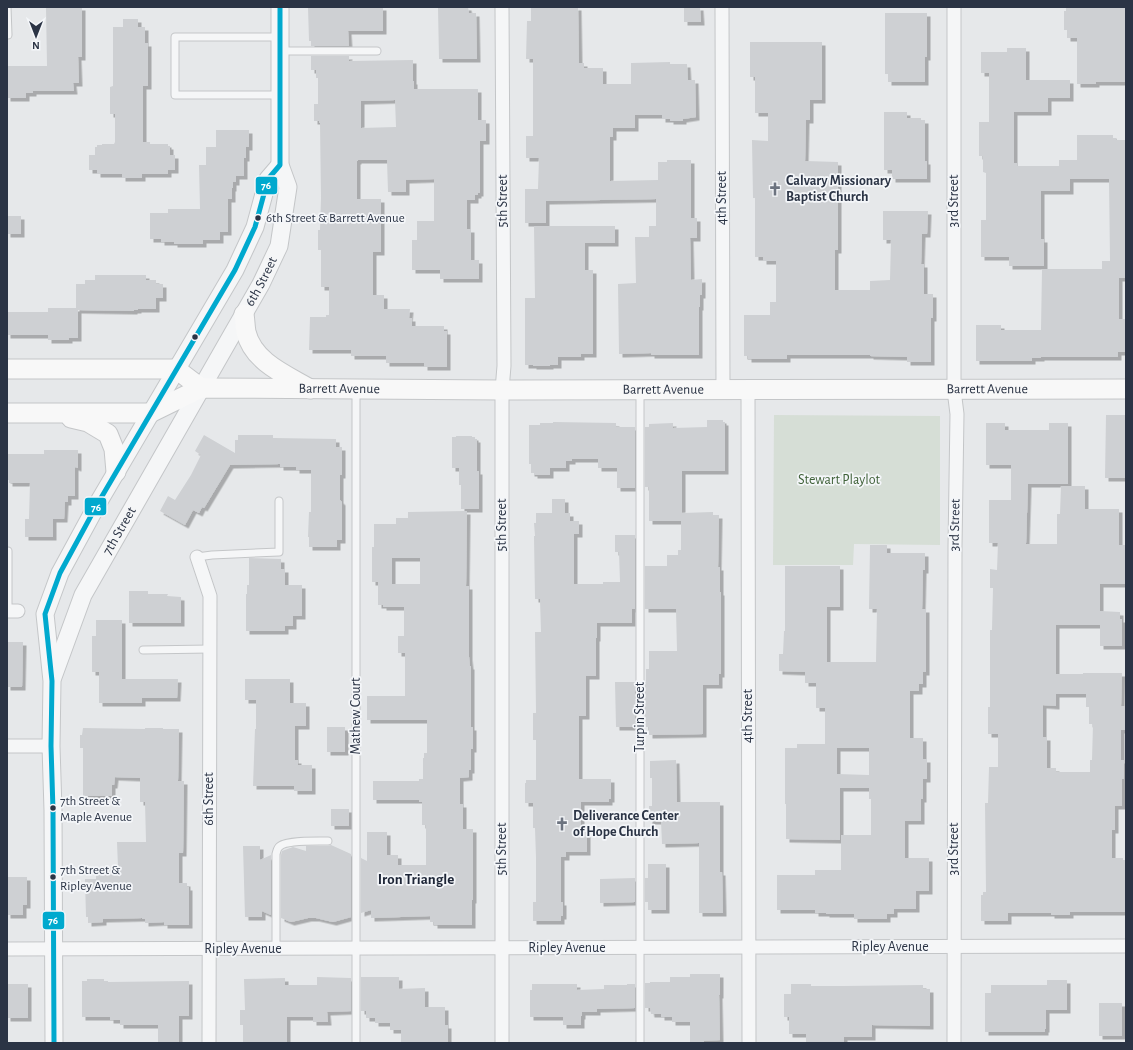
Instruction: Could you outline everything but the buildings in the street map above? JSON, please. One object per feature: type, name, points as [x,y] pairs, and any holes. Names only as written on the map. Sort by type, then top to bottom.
[{"type":"main road","points":[[244,314],[246,333],[254,349],[268,365],[311,389]]},
{"type":"main road","points":[[7,369],[176,369],[201,388]]},
{"type":"main road","name":"Barrett Avenue","points":[[7,413],[150,413],[201,388],[356,390],[1126,389]]},
{"type":"main road","points":[[50,413],[88,422],[108,434],[114,449],[116,472]]},
{"type":"street","name":"6th Street","points":[[201,388],[261,284],[279,246],[288,187],[280,165],[280,7]]},
{"type":"street","name":"5th Street","points":[[502,7],[504,366],[502,390],[502,1043]]},
{"type":"street","name":"4th Street","points":[[722,7],[723,390]]},
{"type":"street","name":"3rd Street","points":[[954,7],[954,390],[957,414],[955,547],[954,1043]]},
{"type":"street","name":"6th Street","points":[[176,369],[235,270],[255,227],[268,180],[280,165]]},
{"type":"street","name":"7th Street","points":[[54,1043],[53,810],[50,746],[52,681],[45,614],[60,573],[116,472],[176,369]]},
{"type":"street","name":"7th Street","points":[[52,681],[83,595],[201,388]]},
{"type":"street","name":"4th Street","points":[[748,390],[749,1043]]},
{"type":"street","name":"6th Street","points":[[197,557],[210,596],[209,1043]]},
{"type":"street","points":[[7,746],[50,746]]},
{"type":"street","name":"Ripley Avenue","points":[[7,950],[1126,946]]},
{"type":"lane","points":[[7,35],[8,7]]},
{"type":"lane","points":[[280,95],[175,95],[175,37],[377,51]]},
{"type":"lane","name":"Mathew Court","points":[[356,390],[356,1043]]},
{"type":"lane","name":"Turpin Street","points":[[640,390],[640,1043]]},
{"type":"lane","points":[[197,557],[279,552],[279,501]]},
{"type":"lane","points":[[8,551],[11,611]]},
{"type":"lane","points":[[143,650],[210,649]]},
{"type":"lane","points":[[276,949],[277,849],[280,845],[287,842],[328,841]]},
{"type":"green space","name":"Stewart Playlot","points":[[774,415],[940,416],[940,545],[854,544],[853,565],[773,565]]},
{"type":"transit line","name":"76","points":[[54,1043],[53,810],[51,746],[52,681],[45,614],[60,573],[98,503],[235,270],[255,227],[268,179],[280,165],[280,7]]},
{"type":"place","name":"Calvary Missionary Baptist Church","points":[[775,189]]},
{"type":"place","name":"6th Street & Barrett Avenue","points":[[258,218]]},
{"type":"place","name":"7th Street & Maple Avenue","points":[[53,808]]},
{"type":"place","name":"Deliverance Center of Hope Church","points":[[562,824]]},
{"type":"place","name":"7th Street & Ripley Avenue","points":[[53,877]]},
{"type":"district","name":"Iron Triangle","points":[[416,879]]}]
